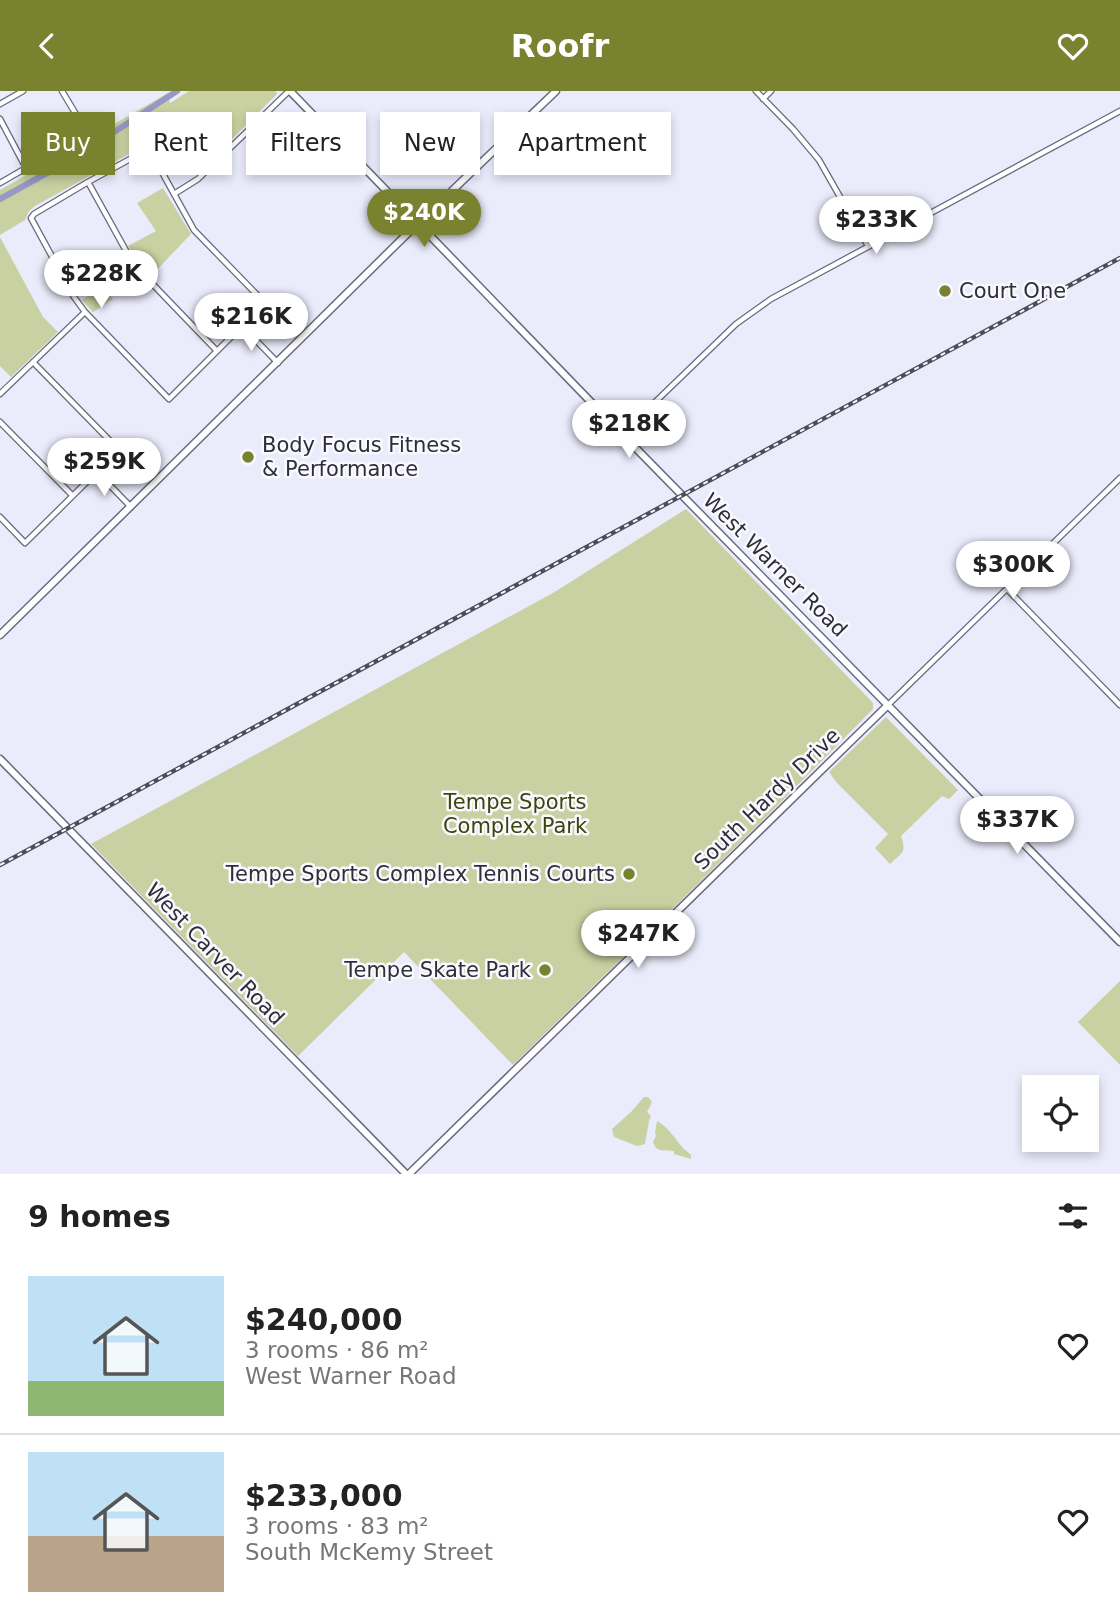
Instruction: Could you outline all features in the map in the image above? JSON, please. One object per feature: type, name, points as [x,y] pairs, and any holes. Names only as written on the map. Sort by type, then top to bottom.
[{"type":"main road","name":"West Warner Road","points":[[289,91],[1120,942]]},
{"type":"main road","points":[[0,635],[418,223],[556,91]]},
{"type":"main road","name":"South Hardy Drive","points":[[407,1174],[888,705]]},
{"type":"main road","name":"West Carver Road","points":[[0,759],[407,1174]]},
{"type":"street","points":[[0,104],[23,91]]},
{"type":"street","points":[[62,91],[75,112]]},
{"type":"street","points":[[174,194],[198,179],[289,91]]},
{"type":"street","points":[[755,91],[819,160],[868,246]]},
{"type":"street","points":[[763,99],[771,91]]},
{"type":"street","points":[[622,434],[746,316],[771,299],[1120,111]]},
{"type":"street","points":[[0,119],[26,168],[0,183]]},
{"type":"street","points":[[143,152],[153,156],[200,237],[265,303],[169,399],[85,312],[31,218],[88,182],[143,152]]},
{"type":"street","points":[[88,182],[130,258],[217,351]]},
{"type":"street","points":[[0,394],[85,312]]},
{"type":"street","points":[[242,326],[278,363]]},
{"type":"street","points":[[0,517],[25,543],[119,450],[33,362]]},
{"type":"street","points":[[0,422],[72,495]]},
{"type":"street","points":[[96,471],[131,507]]},
{"type":"street","name":"South Hardy Drive","points":[[888,705],[1120,478]]},
{"type":"street","points":[[1007,589],[1120,705]]},
{"type":"green space","points":[[189,91],[276,91],[277,94],[259,112],[246,112],[246,125],[232,139],[232,112],[135,112],[168,93],[170,103]]},
{"type":"green space","points":[[129,116],[129,154],[115,162],[115,124]]},
{"type":"green space","points":[[26,175],[91,175],[35,206],[25,220],[0,235],[0,190]]},
{"type":"green space","points":[[163,188],[191,234],[150,277],[128,246],[156,231],[137,203]]},
{"type":"green space","points":[[0,237],[43,317],[58,332],[11,377],[0,366]]},
{"type":"green space","points":[[125,260],[135,275],[109,294],[113,299],[93,312],[82,300],[99,289],[94,281]]},
{"type":"green space","name":"Tempe Sports Complex Park","points":[[686,509],[873,703],[873,709],[513,1065],[404,952],[298,1056],[91,844],[553,593]]},
{"type":"green space","points":[[886,717],[958,790],[949,799],[942,796],[901,836],[903,849],[890,864],[875,848],[888,834],[829,772]]},
{"type":"green space","points":[[1120,981],[1120,1065],[1078,1022]]},
{"type":"green space","points":[[644,1097],[648,1097],[652,1102],[647,1112],[651,1116],[645,1144],[637,1146],[614,1137],[612,1129]]},
{"type":"green space","points":[[657,1121],[691,1155],[691,1159],[674,1154],[674,1151],[656,1148],[653,1142]]},
{"type":"waterway","points":[[0,199],[76,157],[177,91]]},
{"type":"railway","points":[[0,865],[1120,258]]},
{"type":"place","name":"Court One","points":[[945,291]]},
{"type":"place","name":"Body Focus Fitness & Performance","points":[[248,457]]},
{"type":"place","name":"Tempe Sports Complex Tennis Courts","points":[[629,874]]},
{"type":"place","name":"Tempe Skate Park","points":[[545,970]]}]
